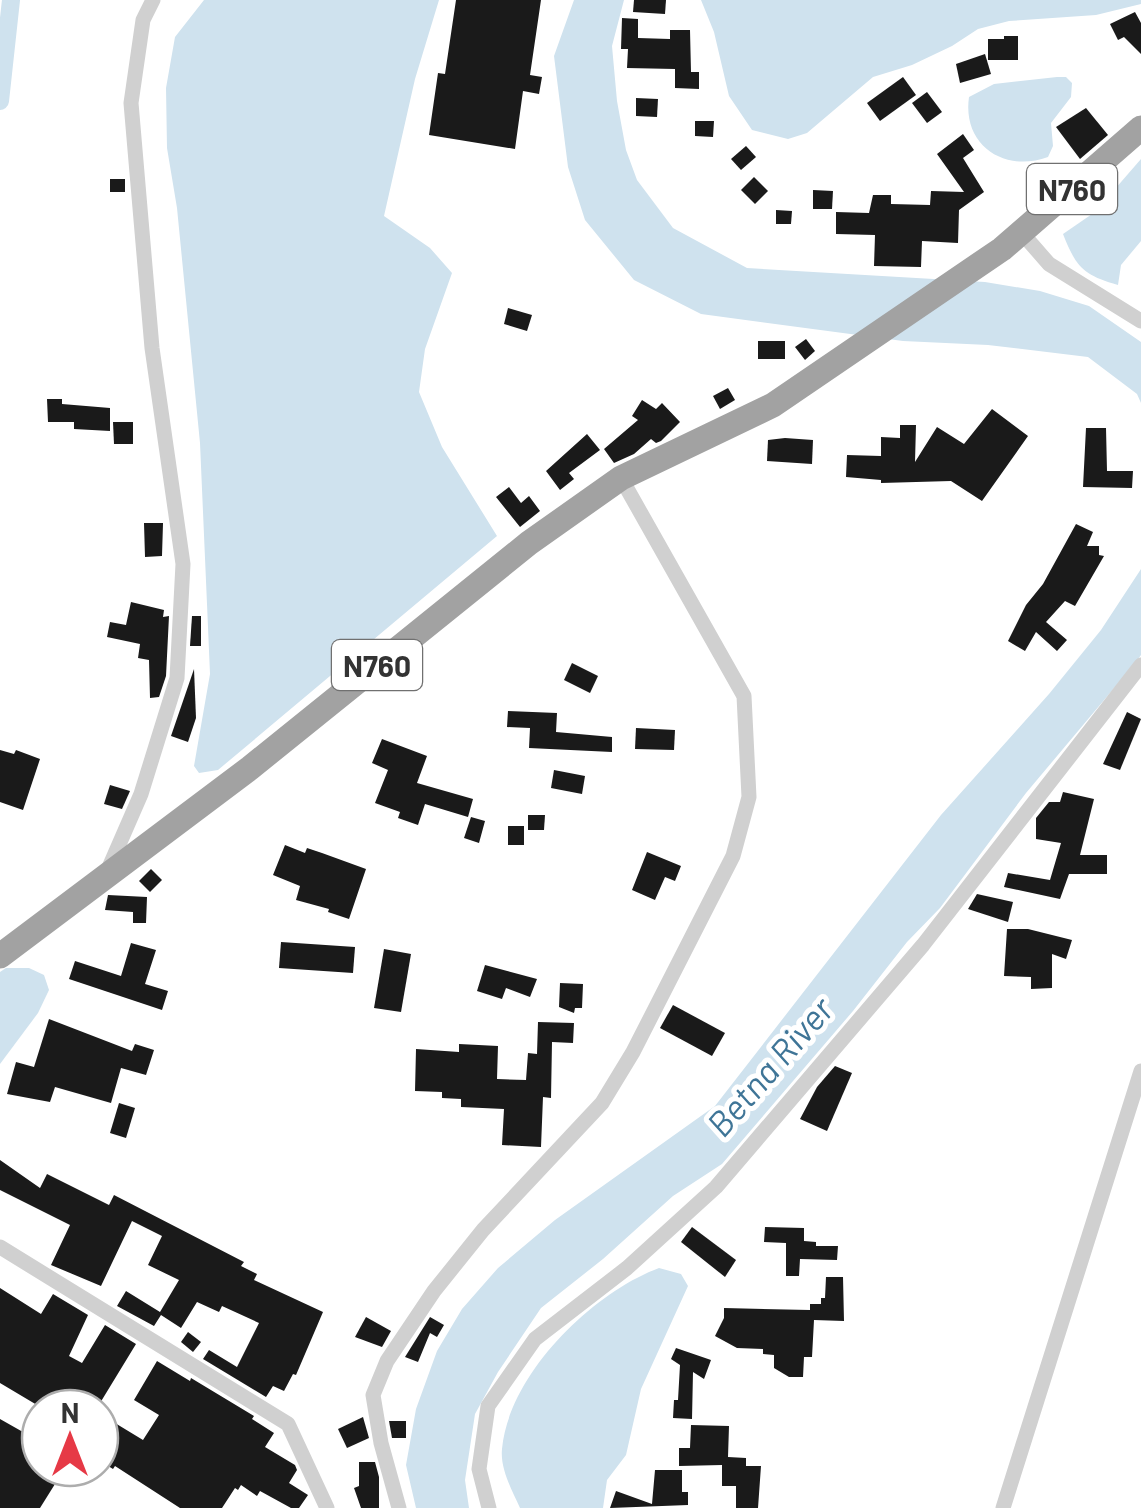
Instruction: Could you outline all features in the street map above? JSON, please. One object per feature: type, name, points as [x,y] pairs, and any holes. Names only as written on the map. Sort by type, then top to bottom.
[{"type":"highway","name":"N760","points":[[0,956],[250,768],[529,543],[621,478],[774,404],[1011,240],[1141,128]]},
{"type":"street","points":[[106,877],[141,794],[177,678],[183,564],[152,348],[131,103],[143,20],[153,0]]},
{"type":"street","points":[[1011,240],[1141,321]]},
{"type":"street","points":[[399,1508],[373,1395],[386,1361],[434,1291],[483,1230],[602,1103],[633,1052],[732,856],[749,798],[744,696],[621,478]]},
{"type":"street","points":[[490,1508],[479,1469],[488,1406],[535,1338],[628,1268],[716,1187],[923,945],[1141,665]]},
{"type":"street","points":[[1003,1508],[1141,1071]]},
{"type":"street","points":[[0,1247],[288,1424],[327,1508]]},
{"type":"water","points":[[204,0],[439,0],[415,79],[384,216],[430,248],[452,273],[425,349],[419,392],[442,447],[497,536],[218,770],[199,773],[194,766],[210,674],[200,443],[177,208],[167,148],[166,88],[175,37]]},
{"type":"water","points":[[574,0],[624,0],[612,46],[626,150],[637,180],[673,228],[747,268],[985,282],[1040,291],[1089,306],[1141,342],[1141,403],[1137,394],[1088,357],[988,345],[903,341],[701,314],[634,280],[585,220],[568,167],[554,56]]},
{"type":"water","points":[[701,0],[1141,0],[1141,4],[1096,15],[1009,21],[978,29],[912,65],[873,77],[807,133],[788,139],[752,130],[729,96],[714,32]]},
{"type":"water","points":[[1066,77],[1072,83],[1071,97],[1051,123],[1053,146],[1048,157],[1032,161],[1002,158],[980,142],[972,129],[969,97],[994,84]]},
{"type":"water","points":[[1141,159],[1141,241],[1121,265],[1118,285],[1082,268],[1063,234],[1095,212]]},
{"type":"water","name":"Betna River","points":[[1141,569],[1141,655],[1136,662],[1026,793],[940,908],[907,942],[722,1164],[673,1196],[541,1308],[475,1414],[465,1480],[469,1508],[416,1508],[406,1465],[416,1409],[437,1351],[462,1309],[498,1268],[555,1220],[715,1106],[941,815],[1101,630]]},
{"type":"water","points":[[6,968],[29,968],[44,975],[49,990],[38,1013],[0,1064],[0,972]]},
{"type":"water","points":[[659,1268],[681,1274],[688,1286],[641,1389],[626,1455],[607,1480],[603,1508],[520,1508],[507,1479],[502,1449],[520,1393],[537,1365],[582,1316],[607,1296]]},
{"type":"building","points":[[456,0],[541,0],[530,75],[542,77],[539,94],[523,91],[515,149],[429,135],[438,73],[445,74]]},
{"type":"building","points":[[634,0],[666,0],[665,14],[633,12]]},
{"type":"building","points":[[1135,12],[1141,23],[1141,54],[1124,37],[1118,40],[1110,24]]},
{"type":"building","points":[[622,18],[638,19],[638,38],[670,39],[670,30],[690,30],[691,72],[699,72],[699,89],[675,88],[675,69],[627,68],[628,49],[621,49]]},
{"type":"building","points":[[1018,36],[1018,60],[988,60],[988,39]]},
{"type":"building","points":[[985,54],[991,74],[960,83],[956,64]]},
{"type":"building","points":[[903,77],[916,95],[880,121],[867,103]]},
{"type":"building","points":[[927,92],[942,112],[927,123],[912,103]]},
{"type":"building","points":[[636,98],[658,99],[657,117],[636,116]]},
{"type":"building","points":[[1086,108],[1108,135],[1080,159],[1056,127]]},
{"type":"building","points":[[695,121],[714,121],[713,137],[695,136]]},
{"type":"building","points":[[963,134],[974,150],[963,158],[984,192],[959,210],[958,243],[922,241],[921,267],[874,266],[875,235],[836,234],[836,212],[869,213],[873,195],[891,195],[891,204],[930,205],[931,191],[964,192],[937,154]]},
{"type":"building","points":[[746,146],[756,157],[741,170],[731,159]]},
{"type":"building","points":[[754,177],[768,191],[755,204],[741,190]]},
{"type":"building","points":[[110,179],[125,179],[125,192],[110,192]]},
{"type":"building","points":[[813,190],[833,191],[832,209],[813,209]]},
{"type":"building","points":[[776,210],[792,211],[791,224],[776,224]]},
{"type":"building","points":[[508,308],[532,315],[527,331],[504,324]]},
{"type":"building","points":[[806,339],[815,351],[805,360],[795,347]]},
{"type":"building","points":[[758,341],[785,341],[785,359],[758,359]]},
{"type":"building","points":[[728,388],[735,400],[720,409],[713,396]]},
{"type":"building","points":[[47,399],[110,408],[110,431],[74,429],[74,422],[48,422]]},
{"type":"building","points":[[642,400],[656,409],[662,403],[680,422],[661,441],[651,439],[634,454],[614,463],[604,449],[638,420],[632,416]]},
{"type":"building","points":[[992,409],[1028,436],[982,501],[951,481],[881,483],[846,477],[847,455],[881,456],[881,437],[900,438],[900,425],[916,425],[915,462],[937,427],[964,444]]},
{"type":"building","points":[[113,422],[133,422],[133,444],[114,444]]},
{"type":"building","points":[[1086,428],[1106,428],[1107,471],[1133,471],[1132,488],[1083,487]]},
{"type":"building","points":[[587,434],[600,450],[569,473],[574,479],[560,490],[546,471]]},
{"type":"building","points":[[768,440],[813,440],[812,464],[767,461]]},
{"type":"building","points":[[509,487],[521,503],[529,496],[540,511],[520,527],[496,497]]},
{"type":"building","points":[[144,523],[163,523],[162,556],[145,557]]},
{"type":"building","points":[[1076,524],[1093,532],[1087,546],[1099,546],[1099,555],[1104,556],[1075,606],[1065,601],[1046,622],[1067,640],[1057,651],[1036,632],[1025,651],[1008,641]]},
{"type":"building","points":[[131,602],[164,610],[163,617],[169,616],[166,676],[159,697],[150,698],[149,660],[138,658],[140,644],[107,637],[110,622],[126,625]]},
{"type":"building","points":[[192,616],[201,616],[201,646],[190,646]]},
{"type":"building","points":[[572,663],[598,676],[590,693],[564,680]]},
{"type":"building","points":[[194,669],[196,718],[188,742],[171,736]]},
{"type":"building","points":[[508,711],[557,713],[556,732],[612,737],[612,752],[529,748],[530,728],[507,727]]},
{"type":"building","points":[[1127,712],[1141,719],[1120,770],[1103,764]]},
{"type":"building","points":[[636,728],[675,730],[674,750],[635,749]]},
{"type":"building","points":[[382,739],[427,756],[417,783],[473,799],[468,817],[425,804],[418,825],[398,818],[400,812],[375,803],[388,770],[372,763]]},
{"type":"building","points":[[0,750],[14,754],[16,750],[40,759],[23,810],[0,802]]},
{"type":"building","points":[[554,770],[585,776],[582,794],[551,788]]},
{"type":"building","points":[[110,785],[130,791],[122,809],[104,804]]},
{"type":"building","points":[[1063,792],[1094,799],[1080,855],[1107,855],[1107,874],[1069,874],[1060,899],[1004,887],[1008,873],[1050,880],[1061,843],[1036,839],[1036,818],[1049,802],[1060,802]]},
{"type":"building","points":[[528,815],[545,815],[544,830],[528,830]]},
{"type":"building","points":[[471,817],[485,821],[479,843],[464,838]]},
{"type":"building","points":[[508,826],[524,826],[524,845],[508,845]]},
{"type":"building","points":[[285,845],[305,853],[307,848],[366,869],[349,919],[296,900],[300,886],[273,875]]},
{"type":"building","points":[[647,852],[681,866],[675,881],[665,877],[655,900],[632,890]]},
{"type":"building","points":[[151,869],[162,880],[150,892],[139,881]]},
{"type":"building","points":[[977,894],[1013,902],[1008,922],[968,909]]},
{"type":"building","points":[[108,895],[147,897],[146,923],[133,923],[133,912],[105,910]]},
{"type":"building","points":[[1007,929],[1028,929],[1072,940],[1066,959],[1052,954],[1052,988],[1031,989],[1031,977],[1004,976]]},
{"type":"building","points":[[281,942],[355,947],[353,973],[279,968]]},
{"type":"building","points":[[131,943],[156,950],[145,984],[168,991],[162,1010],[69,979],[75,961],[121,976]]},
{"type":"building","points":[[384,949],[411,954],[401,1012],[374,1008]]},
{"type":"building","points":[[485,965],[537,979],[530,997],[506,988],[502,999],[477,991]]},
{"type":"building","points":[[560,983],[583,984],[582,1008],[575,1008],[574,1013],[559,1007]]},
{"type":"building","points":[[673,1005],[725,1033],[712,1056],[660,1028]]},
{"type":"building","points":[[49,1019],[132,1051],[135,1044],[154,1050],[146,1075],[121,1068],[111,1103],[55,1087],[50,1102],[7,1094],[16,1062],[34,1067]]},
{"type":"building","points":[[538,1022],[574,1023],[573,1043],[552,1042],[551,1098],[543,1097],[541,1147],[502,1145],[504,1109],[461,1107],[461,1099],[442,1098],[442,1092],[415,1091],[416,1049],[459,1052],[459,1044],[498,1046],[497,1079],[526,1080],[528,1053],[537,1054]]},
{"type":"building","points":[[835,1066],[852,1073],[827,1131],[800,1119],[817,1087]]},
{"type":"building","points":[[119,1103],[135,1108],[126,1138],[110,1133]]},
{"type":"building","points":[[0,1160],[40,1188],[47,1174],[109,1205],[114,1195],[244,1262],[241,1266],[257,1274],[254,1280],[323,1312],[296,1375],[284,1391],[273,1386],[266,1397],[203,1359],[209,1350],[237,1367],[259,1323],[222,1306],[219,1312],[197,1302],[181,1328],[161,1315],[154,1326],[117,1306],[126,1291],[160,1312],[179,1280],[148,1265],[162,1236],[132,1221],[101,1286],[51,1265],[70,1225],[0,1190]]},
{"type":"building","points":[[692,1227],[736,1260],[725,1277],[681,1242]]},
{"type":"building","points":[[765,1227],[804,1228],[804,1241],[816,1242],[816,1246],[838,1246],[837,1260],[800,1259],[799,1276],[786,1276],[786,1243],[764,1242]]},
{"type":"building","points":[[826,1277],[843,1277],[844,1321],[814,1320],[812,1357],[804,1357],[803,1377],[789,1377],[774,1368],[774,1355],[763,1354],[763,1349],[737,1348],[715,1336],[724,1318],[724,1308],[810,1310],[810,1304],[821,1304],[821,1298],[825,1298]]},
{"type":"building","points":[[0,1288],[41,1314],[53,1294],[88,1315],[69,1356],[82,1363],[105,1325],[136,1344],[109,1388],[20,1388],[20,1395],[0,1383]]},
{"type":"building","points":[[366,1317],[391,1331],[382,1347],[355,1337]]},
{"type":"building","points":[[430,1317],[444,1325],[437,1337],[430,1333],[418,1362],[405,1357]]},
{"type":"building","points":[[188,1332],[201,1342],[193,1352],[181,1342]]},
{"type":"building","points":[[676,1348],[711,1360],[704,1379],[693,1372],[692,1419],[673,1418],[680,1365],[671,1359]]},
{"type":"building","points":[[157,1361],[190,1381],[191,1378],[254,1416],[252,1419],[274,1433],[265,1447],[295,1465],[297,1470],[289,1483],[308,1495],[299,1508],[291,1508],[260,1491],[257,1496],[241,1485],[222,1508],[180,1508],[120,1469],[120,1426],[143,1440],[159,1415],[134,1400]]},
{"type":"building","points":[[363,1417],[369,1438],[347,1448],[338,1429]]},
{"type":"building","points":[[0,1419],[20,1430],[20,1488],[52,1488],[40,1508],[0,1508]]},
{"type":"building","points":[[389,1421],[406,1421],[406,1438],[392,1438]]},
{"type":"building","points":[[691,1425],[729,1426],[728,1457],[746,1458],[746,1466],[761,1466],[758,1508],[736,1508],[736,1486],[722,1486],[722,1465],[679,1466],[679,1448],[690,1448]]},
{"type":"building","points":[[359,1462],[375,1462],[379,1508],[361,1508],[354,1488],[359,1486]]},
{"type":"building","points":[[655,1470],[682,1470],[682,1492],[688,1492],[688,1505],[610,1508],[616,1491],[652,1504]]},
{"type":"waterway","points":[[0,101],[11,0]]}]
